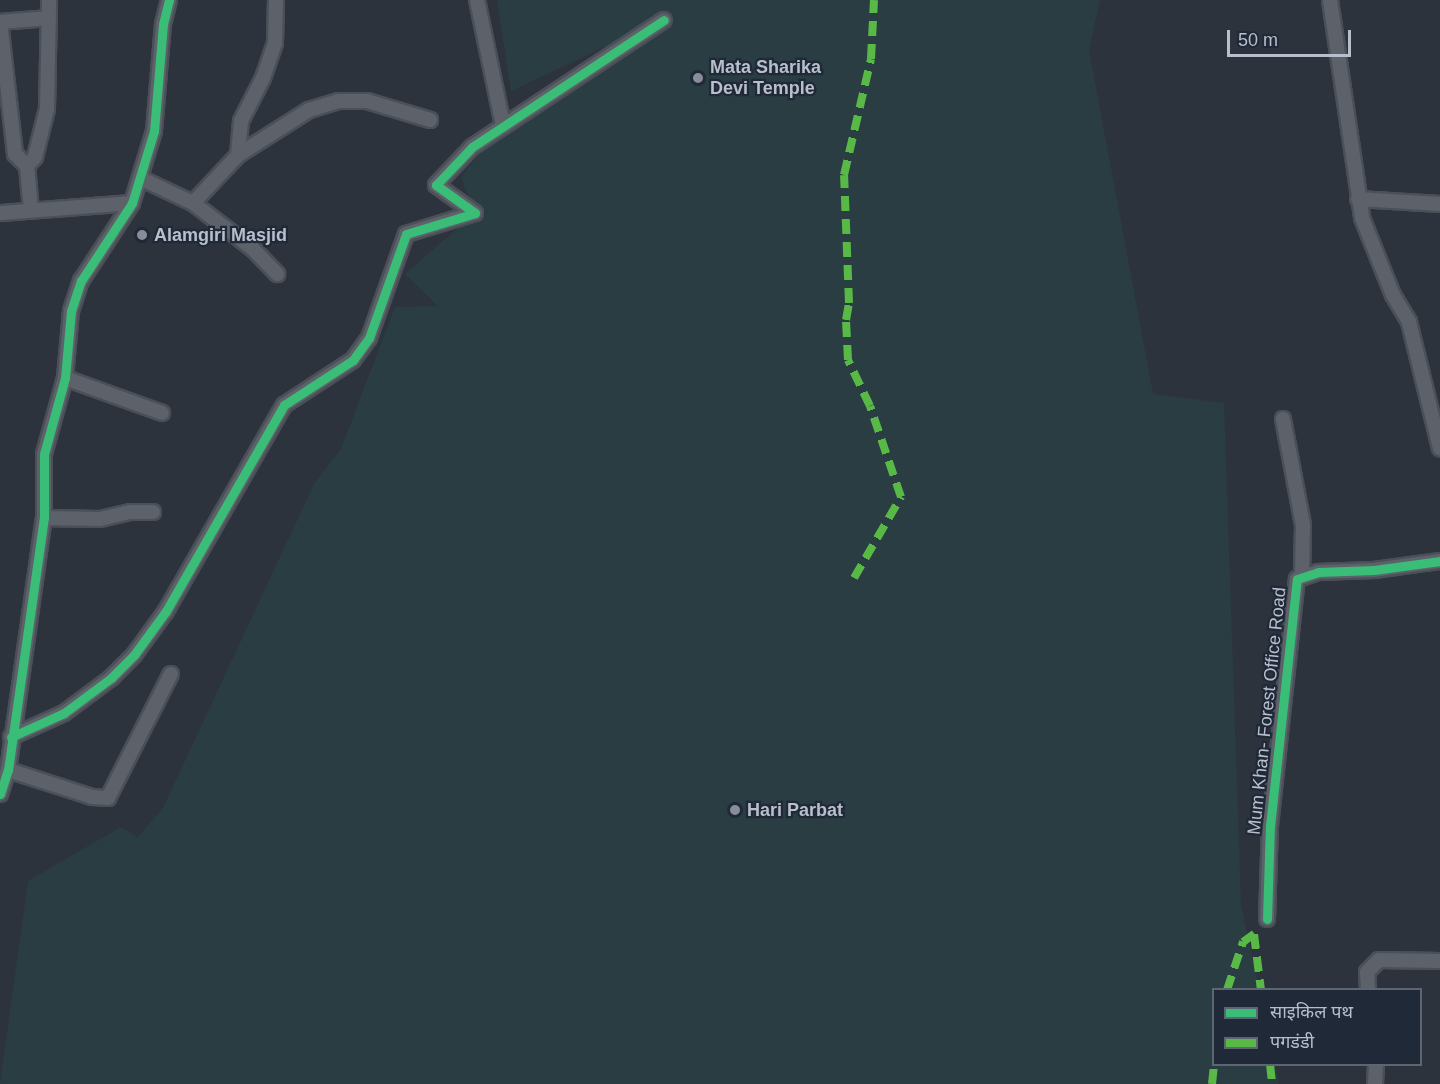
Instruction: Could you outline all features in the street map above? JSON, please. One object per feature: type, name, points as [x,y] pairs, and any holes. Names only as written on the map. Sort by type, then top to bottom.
[{"type":"street","points":[[27,166],[35,157],[47,109],[49,0]]},
{"type":"street","points":[[0,794],[8,770],[44,518],[44,454],[65,378],[71,311],[81,281],[132,203],[140,178],[154,131],[169,0]]},
{"type":"street","points":[[238,156],[241,121],[264,78],[275,43],[276,0]]},
{"type":"street","points":[[477,0],[503,126]]},
{"type":"street","points":[[1330,0],[1358,200],[1378,261],[1404,313],[1440,448]]},
{"type":"street","points":[[31,210],[27,166],[15,154],[0,22],[49,18]]},
{"type":"street","points":[[11,737],[64,713],[111,678],[134,655],[166,611],[284,405],[353,360],[369,338],[406,234],[475,213],[436,185],[472,147],[664,20]]},
{"type":"street","points":[[193,203],[238,156],[309,110],[339,101],[367,101],[430,120]]},
{"type":"street","points":[[140,178],[193,203],[254,249],[278,274]]},
{"type":"street","points":[[1358,200],[1440,204]]},
{"type":"street","points":[[0,213],[132,203]]},
{"type":"street","points":[[65,378],[162,413]]},
{"type":"street","points":[[1283,419],[1303,525],[1302,575]]},
{"type":"street","points":[[44,518],[100,519],[130,512],[153,512]]},
{"type":"street","name":"Mum Khan- Forest Office Road","points":[[1267,919],[1270,826],[1295,585],[1302,575],[1374,570],[1440,561]]},
{"type":"street","points":[[8,770],[92,797],[108,798],[171,674]]},
{"type":"street","points":[[1368,988],[1367,972],[1379,960],[1440,961]]},
{"type":"street","points":[[1375,1084],[1376,1066]]},
{"type":"green space","name":"Hari Parbat","points":[[497,0],[1100,0],[1089,50],[1153,394],[1224,403],[1241,905],[1259,988],[1212,988],[1212,1066],[1275,1066],[1279,1084],[0,1084],[28,881],[121,827],[138,837],[163,808],[314,484],[341,449],[395,307],[438,306],[405,274],[475,213],[461,177],[503,126],[658,22],[511,91]]},
{"type":"marked path","points":[[854,578],[901,497],[870,406],[848,360],[846,320],[849,303],[844,175],[871,59],[874,0]]},
{"type":"marked path","points":[[1228,988],[1243,942],[1254,934],[1261,988]]},
{"type":"marked path","points":[[1212,1084],[1214,1066]]},
{"type":"marked path","points":[[1270,1066],[1272,1084]]},
{"type":"cycle path","points":[[0,794],[8,770],[44,518],[44,454],[65,378],[71,311],[81,281],[132,203],[154,131],[163,24],[169,0]]},
{"type":"cycle path","points":[[11,737],[64,713],[111,678],[134,655],[166,611],[284,405],[353,360],[369,338],[406,234],[475,213],[436,185],[472,147],[664,20]]},
{"type":"cycle path","points":[[1267,919],[1270,826],[1297,579],[1318,572],[1374,570],[1440,561]]},
{"type":"place","name":"Mata Sharika Devi Temple","points":[[698,78]]},
{"type":"place","name":"Alamgiri Masjid","points":[[142,235]]},
{"type":"place","name":"Hari Parbat","points":[[735,810]]}]
